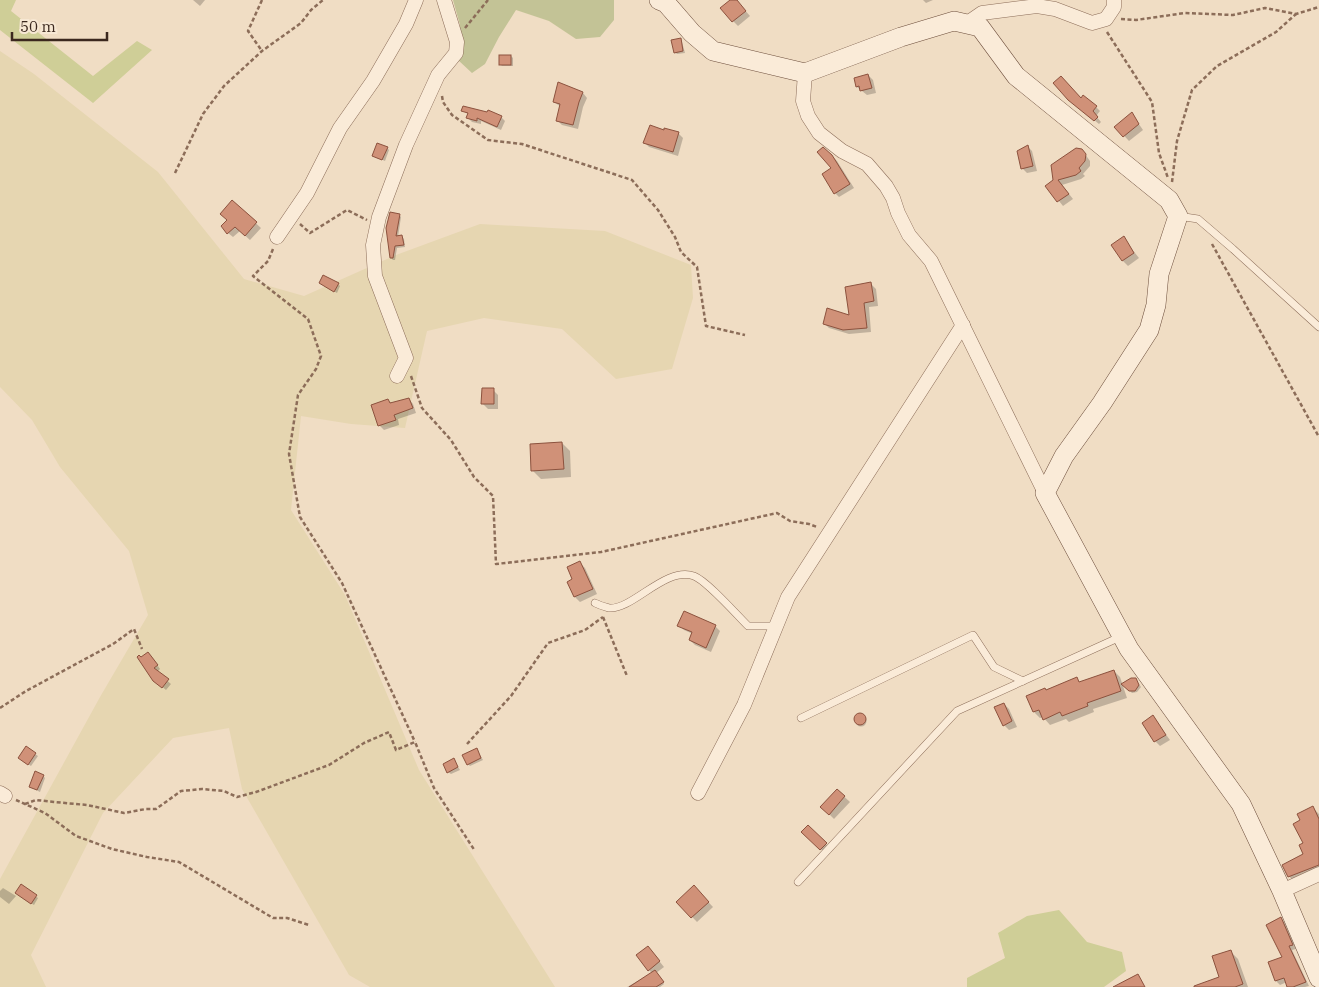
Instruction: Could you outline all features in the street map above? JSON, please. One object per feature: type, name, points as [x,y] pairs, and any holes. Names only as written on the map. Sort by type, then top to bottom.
[{"type":"street","points":[[277,237],[306,193],[340,128],[372,81],[406,24],[416,0]]},
{"type":"street","points":[[397,376],[406,358],[375,276],[373,245],[377,226],[406,145],[438,75],[456,53],[456,37],[444,0]]},
{"type":"street","points":[[659,0],[666,3],[692,33],[713,51],[805,73],[901,37],[954,21],[980,28],[1016,76],[1169,200],[1178,216],[1159,274],[1156,304],[1149,330],[1102,403],[1064,456],[1044,493]]},
{"type":"street","points":[[966,24],[982,13],[1037,6],[1055,9],[1092,23],[1106,18],[1114,6],[1114,0]]},
{"type":"street","points":[[805,73],[803,101],[808,116],[819,133],[842,151],[867,164],[886,186],[909,235],[931,261],[1044,493],[1123,636],[1135,657],[1241,804],[1282,890],[1319,978]]},
{"type":"street","points":[[698,793],[744,705],[788,597],[964,326]]},
{"type":"street","points":[[1282,890],[1319,874]]},
{"type":"lane","points":[[1178,216],[1198,219],[1319,327]]},
{"type":"lane","points":[[598,604],[610,608],[626,603],[660,582],[682,574],[695,576],[748,626],[776,626]]},
{"type":"lane","points":[[801,718],[973,635],[994,667],[1023,681]]},
{"type":"lane","points":[[798,882],[957,711],[1123,636]]},
{"type":"path","points":[[262,0],[248,31],[262,51]]},
{"type":"path","points":[[174,173],[203,114],[224,86],[262,51],[301,23],[311,10],[323,0]]},
{"type":"path","points":[[456,37],[488,0]]},
{"type":"path","points":[[1296,14],[1265,8],[1233,14],[1184,13],[1136,20],[1106,18],[1108,33],[1152,102],[1160,153],[1171,188],[1177,141],[1192,90],[1218,66],[1276,32],[1296,14],[1319,7]]},
{"type":"path","points":[[438,75],[443,102],[452,115],[488,140],[522,144],[632,180],[658,210],[675,237],[681,252],[697,267],[706,326],[745,335]]},
{"type":"path","points":[[290,217],[310,233],[347,210],[377,226]]},
{"type":"path","points":[[1198,219],[1319,437]]},
{"type":"path","points":[[277,237],[268,261],[253,276],[308,319],[321,356],[316,369],[298,395],[288,454],[300,517],[342,583],[434,788],[475,851]]},
{"type":"path","points":[[406,358],[422,408],[451,440],[474,478],[492,496],[496,564],[601,552],[777,513],[790,521],[809,524],[830,532]]},
{"type":"path","points":[[598,604],[626,676]]},
{"type":"path","points":[[467,744],[511,696],[548,643],[586,630],[603,617]]},
{"type":"path","points":[[0,708],[26,691],[113,644],[134,629],[142,649]]},
{"type":"path","points":[[25,804],[36,800],[87,805],[124,813],[156,809],[181,790],[224,791],[237,798],[329,765],[364,743],[389,732],[396,750],[415,742]]},
{"type":"path","points":[[2,794],[45,813],[76,836],[112,849],[179,862],[273,918],[288,918],[309,925]]},
{"type":"shaded area","points":[[0,0],[16,0],[11,11],[93,76],[137,41],[152,50],[93,103],[0,30]]},
{"type":"shaded area","points":[[0,51],[34,74],[158,172],[244,279],[304,296],[396,255],[480,224],[605,231],[691,265],[693,298],[672,369],[616,379],[562,329],[484,318],[427,331],[405,428],[351,424],[301,416],[291,510],[345,595],[419,770],[555,987],[370,987],[349,975],[242,789],[229,728],[173,738],[103,813],[31,955],[46,987],[0,987],[0,879],[100,697],[148,615],[129,551],[60,467],[32,420],[0,387]]},
{"type":"shaded area","points":[[1059,910],[1087,942],[1122,952],[1126,971],[1104,987],[967,987],[967,978],[1005,958],[998,933],[1027,916]]},
{"type":"green space","points":[[453,0],[614,0],[614,20],[600,37],[576,39],[549,21],[516,10],[485,64],[472,73],[458,60],[460,25]]},
{"type":"building","points":[[730,0],[737,0],[746,11],[732,22],[720,8]]},
{"type":"building","points":[[681,38],[683,51],[674,53],[671,40]]},
{"type":"building","points":[[499,55],[511,55],[511,65],[499,65]]},
{"type":"building","points":[[868,74],[872,88],[860,91],[859,86],[856,87],[854,78]]},
{"type":"building","points":[[1061,76],[1081,98],[1083,95],[1097,106],[1093,111],[1098,117],[1094,121],[1068,100],[1053,83]]},
{"type":"building","points":[[558,82],[583,92],[573,125],[556,121],[560,104],[553,102]]},
{"type":"building","points":[[463,106],[487,112],[488,110],[502,116],[497,127],[477,118],[477,121],[466,118],[468,113],[461,111]]},
{"type":"building","points":[[1132,112],[1139,124],[1123,137],[1114,127]]},
{"type":"building","points":[[650,125],[664,130],[664,128],[679,132],[673,152],[643,143]]},
{"type":"building","points":[[377,143],[388,147],[382,160],[372,156]]},
{"type":"building","points":[[1028,145],[1033,166],[1021,169],[1017,151]]},
{"type":"building","points":[[823,147],[832,155],[850,184],[834,194],[822,174],[831,168],[817,152]]},
{"type":"building","points":[[1076,148],[1082,149],[1086,154],[1085,161],[1079,168],[1081,171],[1076,175],[1058,180],[1069,194],[1057,202],[1045,186],[1053,180],[1051,165]]},
{"type":"building","points":[[232,200],[257,222],[245,236],[235,227],[227,234],[221,226],[227,220],[220,214]]},
{"type":"building","points":[[390,212],[400,214],[396,236],[402,235],[404,245],[395,246],[393,258],[390,258],[386,228]]},
{"type":"building","points":[[1124,236],[1134,253],[1122,261],[1111,245]]},
{"type":"building","points":[[323,275],[339,283],[334,292],[319,283]]},
{"type":"building","points":[[871,282],[874,301],[864,303],[867,328],[843,330],[823,324],[827,308],[849,315],[845,287]]},
{"type":"building","points":[[482,388],[494,388],[494,404],[481,404]]},
{"type":"building","points":[[409,398],[413,408],[394,415],[396,420],[378,426],[371,405],[388,399],[390,403]]},
{"type":"building","points":[[562,442],[564,469],[531,471],[530,444]]},
{"type":"building","points":[[580,561],[593,589],[574,597],[567,582],[572,579],[567,567]]},
{"type":"building","points":[[684,611],[716,625],[706,648],[689,640],[692,632],[677,626]]},
{"type":"building","points":[[148,652],[158,665],[154,668],[169,679],[162,688],[153,681],[137,657],[139,655],[141,657]]},
{"type":"building","points":[[1114,670],[1121,691],[1087,703],[1088,706],[1062,716],[1060,712],[1043,720],[1039,710],[1033,712],[1026,696],[1077,677],[1079,682]]},
{"type":"building","points":[[1131,678],[1136,678],[1139,685],[1135,691],[1129,691],[1121,684]]},
{"type":"building","points":[[1004,703],[1012,721],[1003,726],[994,707]]},
{"type":"building","points":[[860,713],[866,719],[860,725],[854,719]]},
{"type":"building","points":[[1153,715],[1166,735],[1154,742],[1142,723]]},
{"type":"building","points":[[26,746],[36,753],[28,765],[18,758]]},
{"type":"building","points":[[477,748],[481,758],[467,765],[462,755]]},
{"type":"building","points":[[454,758],[458,767],[447,773],[443,764]]},
{"type":"building","points":[[35,771],[44,775],[37,790],[29,787]]},
{"type":"building","points":[[837,789],[845,796],[829,815],[820,807]]},
{"type":"building","points":[[1313,806],[1319,819],[1319,865],[1288,877],[1282,865],[1303,854],[1299,845],[1303,843],[1293,824],[1300,820],[1297,814]]},
{"type":"building","points":[[808,825],[827,843],[820,850],[801,832]]},
{"type":"building","points":[[21,884],[37,895],[31,904],[15,893]]},
{"type":"building","points":[[694,885],[709,902],[691,918],[676,902]]},
{"type":"building","points":[[1281,917],[1293,945],[1289,946],[1306,982],[1293,987],[1287,987],[1284,978],[1275,981],[1268,962],[1282,957],[1266,925]]},
{"type":"building","points":[[648,946],[660,961],[648,971],[636,955]]},
{"type":"building","points":[[1231,950],[1243,984],[1235,987],[1194,987],[1219,977],[1212,956]]},
{"type":"building","points":[[655,970],[664,982],[656,987],[629,987]]},
{"type":"building","points":[[1138,974],[1145,987],[1113,987]]}]
